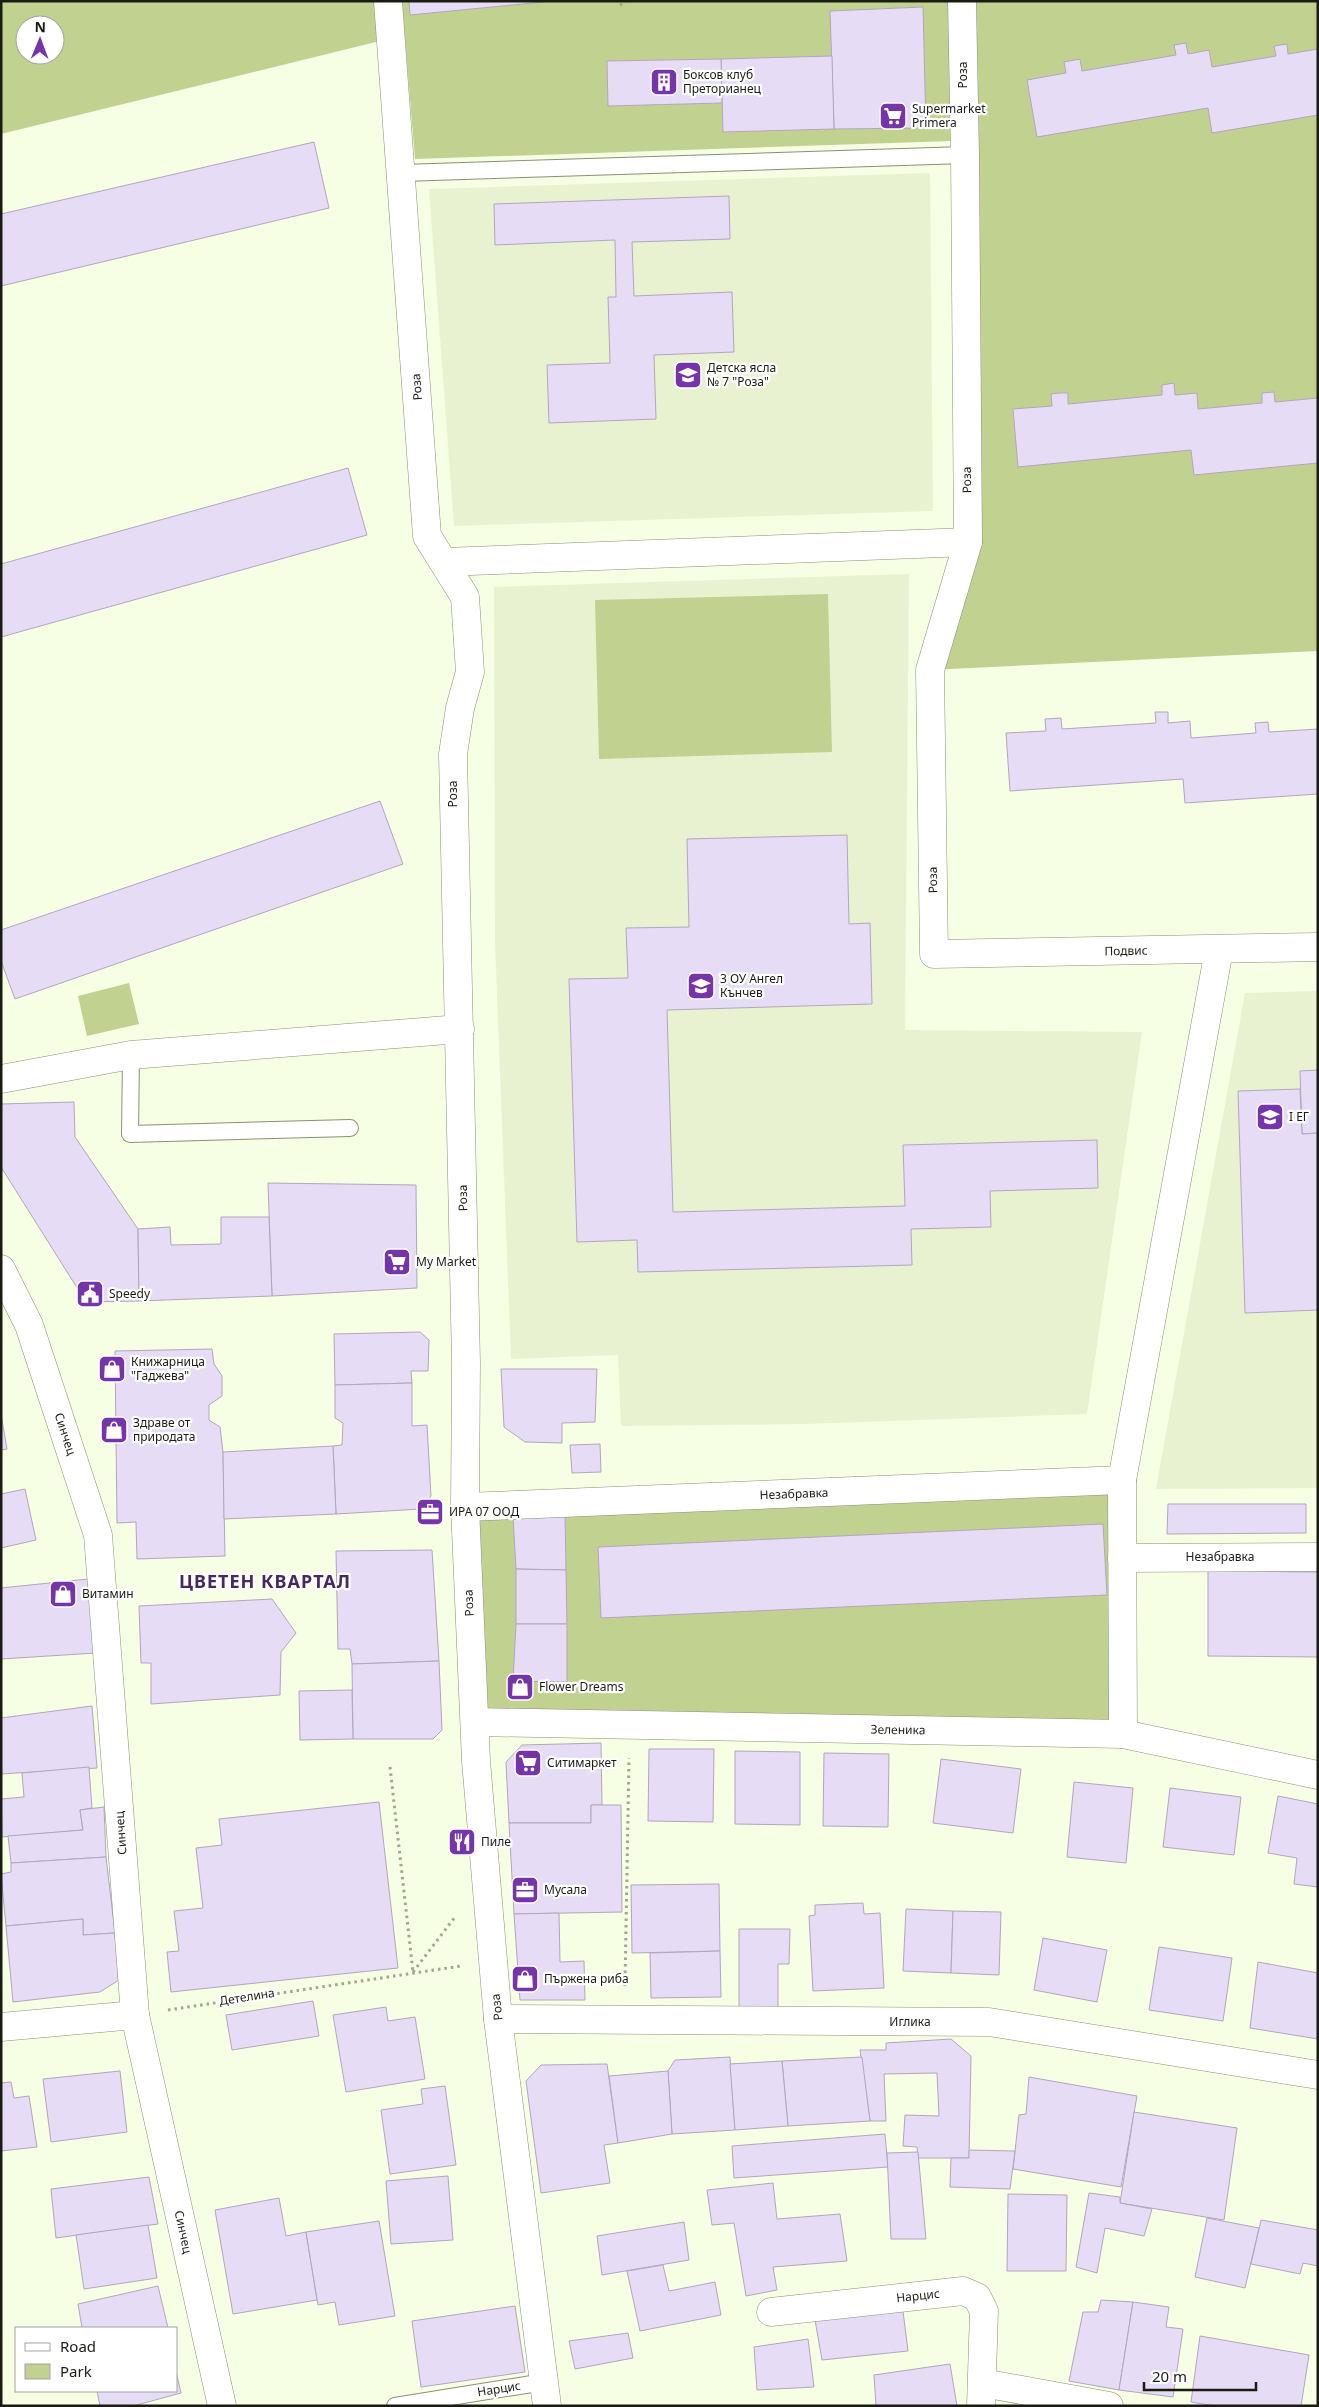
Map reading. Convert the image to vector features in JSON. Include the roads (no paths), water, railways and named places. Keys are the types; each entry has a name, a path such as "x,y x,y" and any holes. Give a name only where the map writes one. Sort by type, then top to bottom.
{"street":[{"name":"Роза","path":"388,1 427,536 445,562 465,597 470,672 460,708 453,754 466,1363 465,1507 475,1722 498,2019 546,2394"},
{"name":"Роза","path":"934,954 930,670 968,542 962,1"},
{"path":"445,562 968,542"},
{"name":"Подвис","path":"934,954 1318,947"},
{"path":"1123,1734 1122,1480 1219,950"},
{"path":"1,1079 131,1056 460,1029"},
{"name":"Синчец","path":"1,1269 29,1325 98,1535 135,2015 222,2406"},
{"name":"Незабравка","path":"465,1507 1122,1480"},
{"name":"Незабравка","path":"1122,1558 1318,1557"},
{"name":"Зеленика","path":"475,1722 1123,1734 1318,1775"},
{"path":"1,2027 135,2015"},
{"name":"Иглика","path":"498,2019 989,2022 1318,2075"},
{"name":"Нарцис","path":"771,2312 963,2290 977,2297 984,2311 982,2394 1109,2406"}],"lane":[{"path":"402,173 965,155"},
{"path":"131,1056 130,1134 350,1128"},
{"name":"Нарцис","path":"395,2406 546,2394"}],"place":[{"name":"Боксов клуб Преторианец","path":"664,82"},
{"name":"Supermarket Primera","path":"893,116"},
{"name":"Детска ясла № 7 \"Роза\"","path":"688,375"},
{"name":"3 ОУ Ангел Кънчев","path":"701,986"},
{"name":"I ЕГ","path":"1270,1117"},
{"name":"My Market","path":"397,1262"},
{"name":"Speedy","path":"90,1294"},
{"name":"Книжарница \"Гаджева\"","path":"112,1369"},
{"name":"Здраве от природата","path":"114,1430"},
{"name":"ИРА 07 ООД","path":"430,1512"},
{"name":"Витамин","path":"63,1594"},
{"name":"Flower Dreams","path":"520,1687"},
{"name":"Ситимаркет","path":"528,1763"},
{"name":"Пиле","path":"462,1842"},
{"name":"Мусала","path":"525,1890"},
{"name":"Пържена риба","path":"525,1979"}],"district":[{"name":"ЦВЕТЕН КВАРТАЛ","path":"265,1582"}]}
